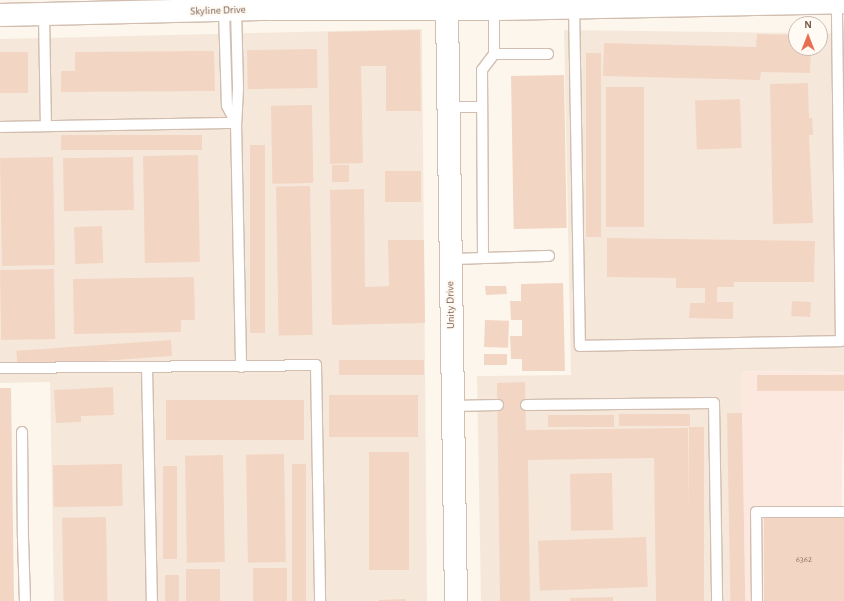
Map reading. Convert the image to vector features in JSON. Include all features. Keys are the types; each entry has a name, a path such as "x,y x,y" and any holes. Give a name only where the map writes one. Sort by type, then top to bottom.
{"street":[{"name":"Skyline Drive","path":"0,16 448,4 494,9 840,2"},
{"name":"Unity Drive","path":"448,4 456,601"}],"lane":[{"path":"574,7 580,346 840,341 840,2"},
{"path":"483,258 482,70 494,54 494,9"},
{"path":"230,11 238,90 236,122 241,366"},
{"path":"44,15 46,126"},
{"path":"494,54 548,54"},
{"path":"449,107 482,107"},
{"path":"0,127 236,122"},
{"path":"451,259 549,256"},
{"path":"0,368 147,368 316,365 320,601"},
{"path":"147,368 152,601"},
{"path":"526,405 714,403 718,601"},
{"path":"453,406 498,405"},
{"path":"22,432 25,601"},
{"path":"757,601 756,512 844,512"}],"shaded area":[{"path":"422,29 427,601 54,601 50,382 0,383 0,39"},
{"path":"564,30 788,33 788,56 828,56 828,33 844,34 844,372 742,371 746,601 481,601 477,376 571,375"},
{"path":"742,371 844,373 840,601 738,601"}],"building":[{"path":"420,30 421,111 386,111 386,66 361,66 363,163 330,164 328,32"},
{"path":"757,34 788,35 788,56 811,56 810,73 761,72 760,80 603,76 604,43 756,47"},
{"path":"317,49 318,88 248,89 247,50"},
{"path":"214,51 215,91 61,92 61,71 75,71 75,52"},
{"path":"0,52 28,52 28,93 0,93"},
{"path":"586,53 601,53 601,237 586,237"},
{"path":"564,75 567,228 514,229 511,76"},
{"path":"808,83 809,118 812,118 813,135 809,135 813,223 773,224 770,84"},
{"path":"606,87 644,87 644,227 606,227"},
{"path":"740,99 742,148 697,150 695,101"},
{"path":"312,105 313,183 272,184 271,106"},
{"path":"61,135 202,135 202,150 61,150"},
{"path":"250,145 265,145 265,333 250,333"},
{"path":"198,155 200,262 145,263 143,156"},
{"path":"53,157 55,265 2,266 0,158"},
{"path":"133,157 134,210 64,211 63,158"},
{"path":"332,165 349,165 349,182 332,182"},
{"path":"385,171 421,171 421,202 385,202"},
{"path":"310,186 313,335 279,336 276,187"},
{"path":"364,189 365,287 389,286 388,240 424,240 425,323 332,325 330,190"},
{"path":"102,226 103,263 75,264 74,227"},
{"path":"607,238 815,241 814,282 734,282 734,287 717,287 717,302 733,302 733,319 689,318 690,303 705,303 705,288 676,288 676,278 607,277"},
{"path":"54,269 55,339 1,340 0,270"},
{"path":"194,277 195,320 181,320 181,332 74,334 73,279"},
{"path":"563,283 565,371 522,371 522,359 511,359 510,336 522,336 522,320 511,320 510,301 521,301 521,284"},
{"path":"485,286 506,286 507,294 486,295"},
{"path":"792,301 811,302 810,317 791,316"},
{"path":"485,320 509,321 508,348 484,347"},
{"path":"171,340 172,356 17,367 16,351"},
{"path":"484,354 507,354 507,365 484,365"},
{"path":"339,360 424,360 424,375 339,375"},
{"path":"757,375 844,375 844,391 757,391"},
{"path":"525,382 526,430 688,428 690,601 656,601 654,458 528,460 530,601 500,601 497,383"},
{"path":"113,387 114,415 81,416 81,422 56,423 54,390"},
{"path":"0,388 11,388 14,601 0,601"},
{"path":"329,395 418,395 418,437 329,437"},
{"path":"166,400 304,400 304,440 166,440"},
{"path":"727,413 742,413 745,601 730,601"},
{"path":"619,414 690,414 690,426 619,426"},
{"path":"548,415 614,415 614,427 548,427"},
{"path":"689,427 704,427 704,601 689,601"},
{"path":"369,452 409,452 409,570 369,570"},
{"path":"284,454 286,562 248,563 246,455"},
{"path":"223,455 225,562 187,563 185,456"},
{"path":"122,464 123,506 54,507 53,465"},
{"path":"292,464 306,464 306,601 292,601"},
{"path":"163,466 177,466 177,559 163,559"},
{"path":"612,473 613,530 571,531 570,474"},
{"path":"106,517 107,601 63,601 62,518"},
{"path":"764,517 844,517 844,601 764,601"},
{"path":"646,537 648,587 540,591 538,541"},
{"path":"253,568 287,568 287,601 253,601"},
{"path":"186,569 220,569 220,601 186,601"},
{"path":"165,575 179,575 179,601 165,601"},
{"path":"613,597 613,601 570,601 570,598"},
{"path":"405,599 406,601 379,601 379,600"}]}
